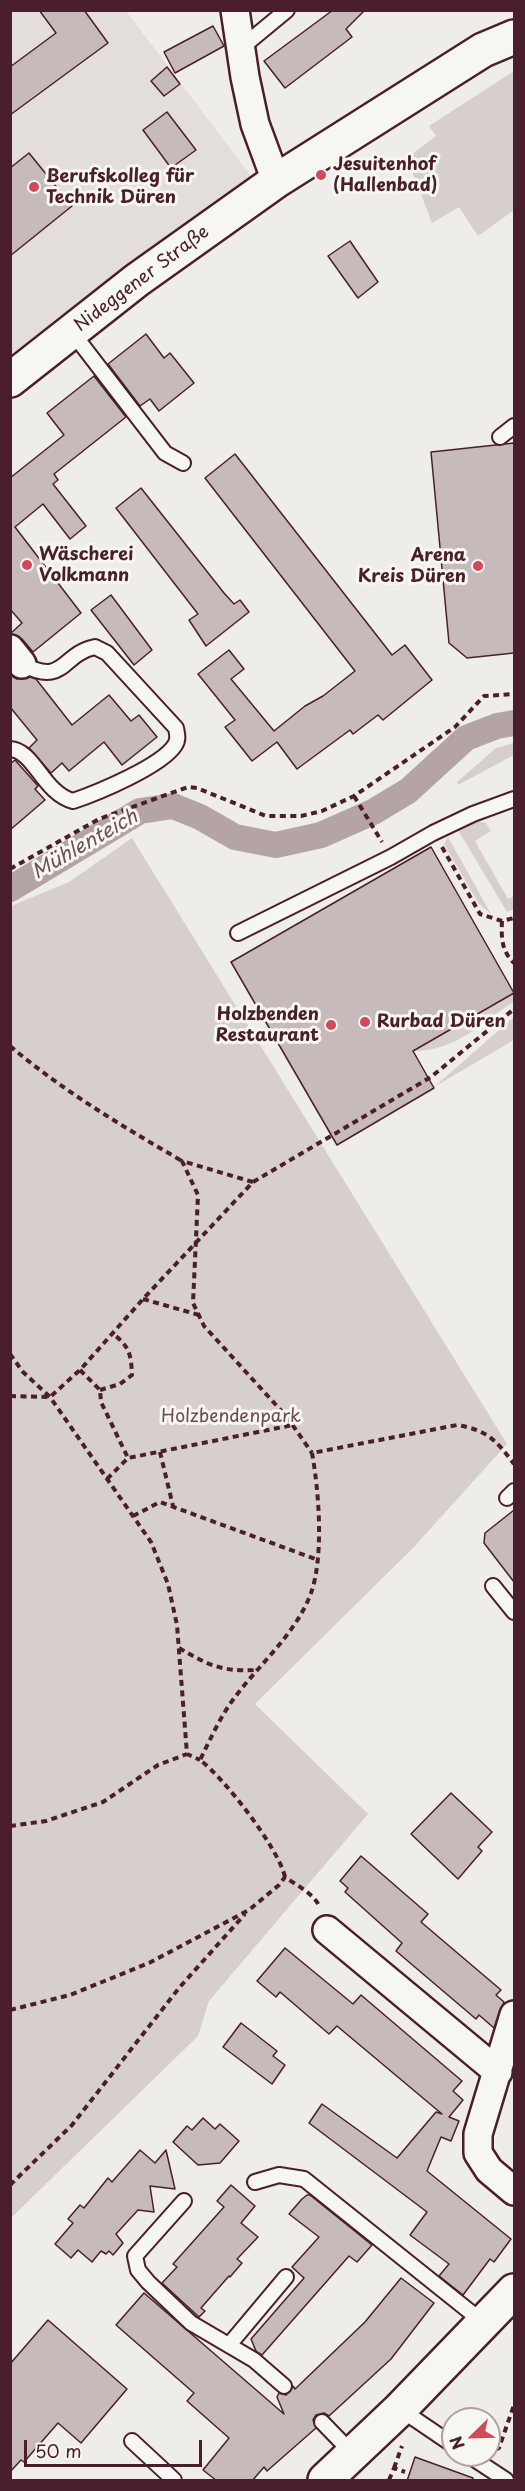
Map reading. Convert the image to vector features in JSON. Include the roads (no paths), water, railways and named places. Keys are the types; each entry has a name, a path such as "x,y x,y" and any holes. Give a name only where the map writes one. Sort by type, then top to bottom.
{"main road":[{"name":"Nideggener Straße","path":"483,50 514,19"},
{"name":"Nideggener Straße","path":"10,380 137,280 276,181 483,50 514,37"},
{"path":"325,2481 400,2409 514,2291"}],"street":[{"path":"235,10 255,124 276,181"},
{"path":"327,1930 498,2072"},
{"path":"514,2015 478,2134 478,2153 489,2170 514,2191"}],"lane":[{"path":"241,48 288,10"},
{"path":"71,331 165,453 183,464"},
{"path":"500,437 514,426"},
{"path":"10,749 25,754 61,798 73,801 151,765 170,752 178,736 176,728 107,653 95,647 85,649 51,673 36,671 16,657"},
{"path":"238,933 473,814 514,799"},
{"path":"493,1586 514,1612"},
{"path":"255,2182 279,2175 304,2179 484,2323"},
{"path":"184,2201 135,2256 138,2270 190,2323 254,2360 284,2386"},
{"path":"228,2345 286,2277"},
{"path":"400,2409 441,2437"},
{"path":"322,2422 353,2454"},
{"path":"132,2441 174,2481"},
{"path":"486,2467 506,2481"}],"waterway":[{"name":"Mühlenteich","path":"10,889 140,811 173,806 200,817 235,837 276,845 321,835 373,812 408,791 466,738 497,726 514,723"}],"place":[{"name":"Jesuitenhof (Hallenbad)","path":"321,175"},
{"name":"Berufskolleg für Technik Düren","path":"34,187"},
{"name":"Wäscherei Volkmann","path":"27,565"},
{"name":"Arena Kreis Düren","path":"478,566"},
{"name":"Rurbad Düren","path":"365,1022"},
{"name":"Holzbenden Restaurant","path":"331,1025"}],"park label":[{"name":"Holzbendenpark","path":"231,1417"}]}
